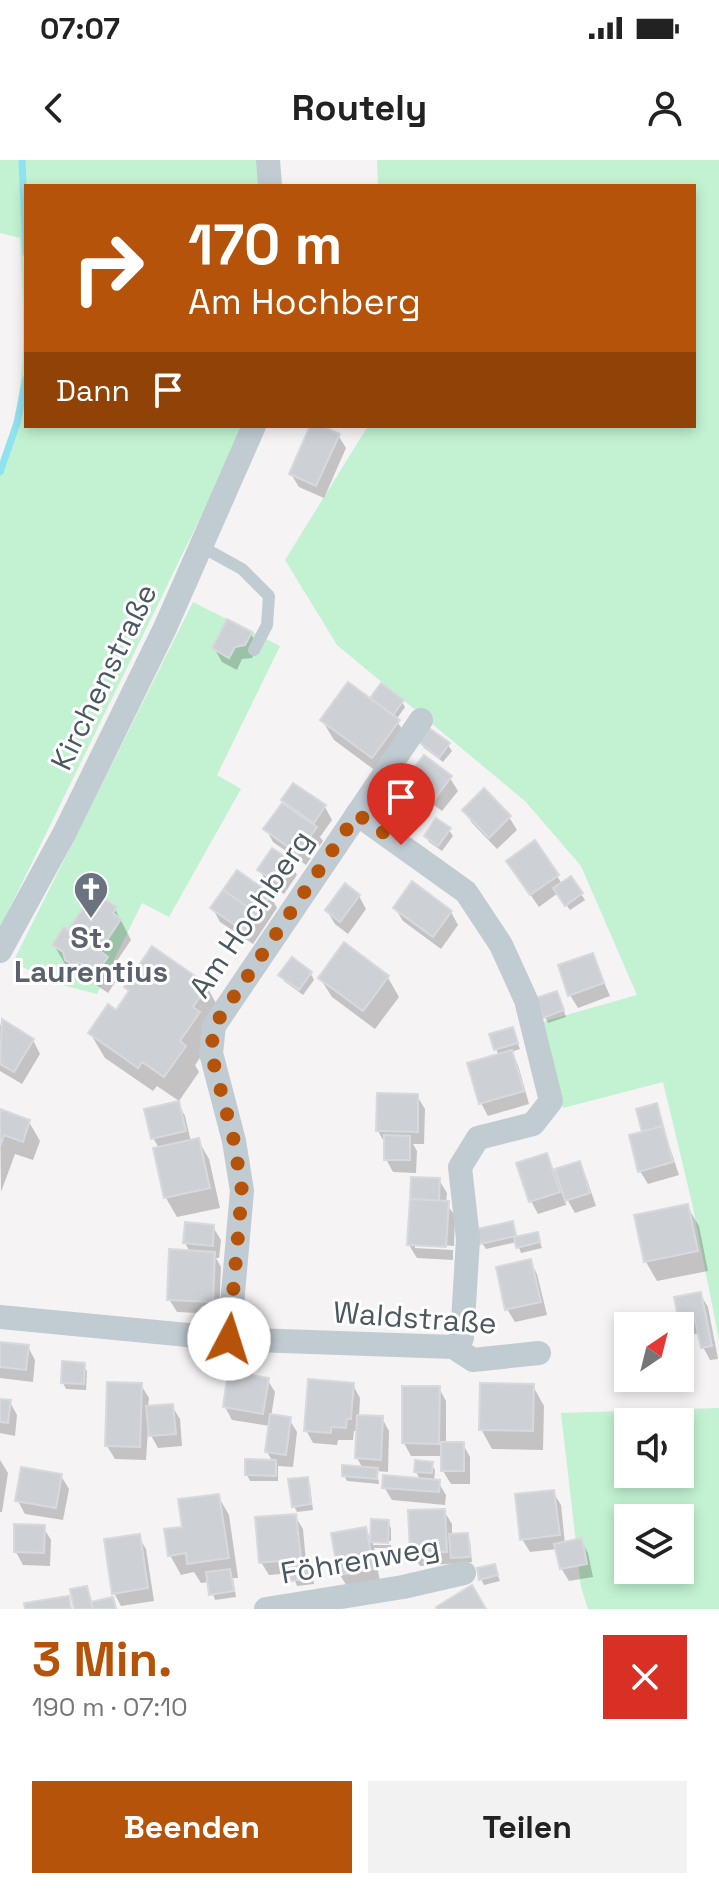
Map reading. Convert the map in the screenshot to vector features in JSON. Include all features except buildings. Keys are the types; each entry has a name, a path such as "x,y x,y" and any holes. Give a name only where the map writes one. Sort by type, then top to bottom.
{"street":[{"path":"268,160 270,184"},
{"name":"Kirchenstraße","path":"0,951 65,832 202,547 253,428"},
{"name":"Am Hochberg","path":"229,1339 242,1191 234,1141 211,1053 214,1026 421,720"},
{"path":"357,814 466,892 501,945 526,1000 551,1101 533,1124 478,1138 460,1167 468,1239 462,1338 453,1347"},
{"name":"Waldstraße","path":"0,1317 229,1339 453,1347 473,1360 539,1353"},
{"name":"Föhrenweg","path":"266,1609 403,1587 464,1573"}],"lane":[{"path":"202,547 242,569 269,596 267,625 254,650"}],"green space":[{"path":"0,160 260,160 261,184 24,184 24,428 244,428 0,928 0,463 17,409 23,324 20,238 0,233"},
{"path":"377,160 719,160 719,1340 692,1203 663,1082 563,1108 542,1022 637,995 581,866 525,801 337,645 285,560 367,428 696,428 696,184 378,184"},
{"path":"193,602 280,646 217,775 241,789 169,917 142,903 97,994 54,983 13,962"},
{"path":"719,1408 719,1609 588,1609 581,1587 561,1413 614,1411 614,1488 694,1488 694,1409"}],"waterway":[{"path":"22,160 24,206"},
{"path":"0,472 17,423 24,389"}],"place":[{"name":"St. Laurentius","path":"91,920"}],"route":[{"path":"229,1339 242,1191 234,1141 211,1053 214,1026 357,814 401,845"}]}
